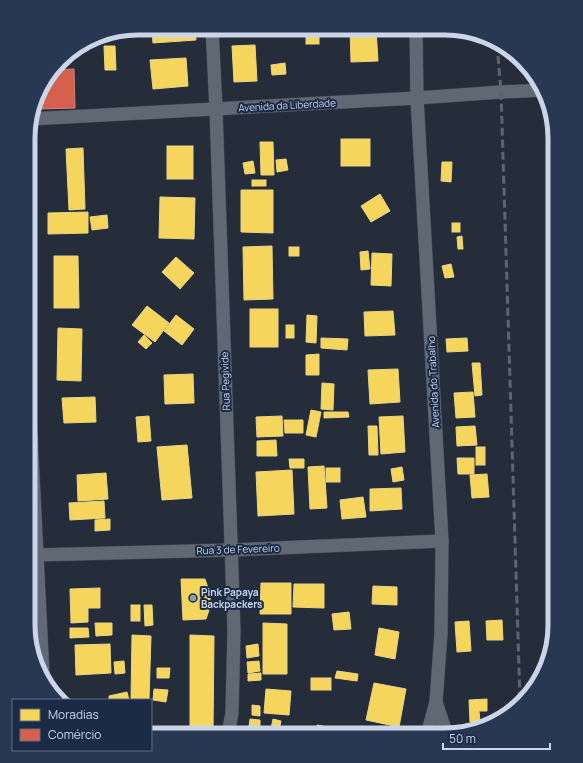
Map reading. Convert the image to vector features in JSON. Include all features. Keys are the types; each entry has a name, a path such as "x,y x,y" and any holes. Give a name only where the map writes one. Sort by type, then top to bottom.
{"street":[{"name":"Rua Pegivide","path":"212,35 234,630 232,713 229,728"},
{"name":"Avenida do Trabalho","path":"416,35 417,98 442,541 441,633 436,702 429,728"},
{"name":"Avenida da Liberdade","path":"37,119 536,90"},
{"name":"Rua 3 de Fevereiro","path":"35,554 231,550 442,541"},
{"path":"35,574 39,653"},
{"path":"436,702 445,728"}],"building: Moradias":[{"path":"152,35 196,35 196,40 153,43"},
{"path":"306,35 319,35 319,44 306,44"},
{"path":"350,35 376,35 378,61 351,62"},
{"path":"255,45 257,81 234,82 232,46"},
{"path":"104,46 115,46 116,70 105,70"},
{"path":"186,58 188,86 153,89 150,60"},
{"path":"285,63 286,74 272,75 271,65"},
{"path":"341,139 370,139 370,166 341,166"},
{"path":"260,142 273,142 274,175 261,175"},
{"path":"167,146 193,146 193,179 167,179"},
{"path":"83,148 85,209 69,210 66,149"},
{"path":"286,159 288,170 277,172 276,160"},
{"path":"253,161 255,173 245,174 243,163"},
{"path":"442,162 452,162 451,182 441,181"},
{"path":"252,180 266,180 266,186 252,186"},
{"path":"241,190 273,190 273,233 241,232"},
{"path":"380,194 390,211 371,222 361,206"},
{"path":"160,197 195,198 194,239 159,238"},
{"path":"88,212 88,233 48,234 48,213"},
{"path":"107,215 108,228 92,230 90,217"},
{"path":"452,223 460,223 460,232 452,232"},
{"path":"462,236 463,249 458,249 457,237"},
{"path":"272,246 273,299 244,300 243,247"},
{"path":"289,247 299,247 299,256 289,256"},
{"path":"368,251 370,269 361,270 360,252"},
{"path":"372,253 392,254 391,286 371,285"},
{"path":"54,256 78,256 79,308 54,308"},
{"path":"176,257 194,273 180,289 162,272"},
{"path":"451,264 454,277 445,278 442,266"},
{"path":"147,306 169,323 155,342 132,325"},
{"path":"250,309 278,309 278,347 250,347"},
{"path":"393,311 395,335 365,336 364,312"},
{"path":"176,315 194,329 182,345 164,331"},
{"path":"307,315 317,316 316,343 306,342"},
{"path":"286,325 294,325 294,338 286,338"},
{"path":"58,328 82,329 81,381 57,380"},
{"path":"144,335 152,343 146,349 138,342"},
{"path":"321,338 348,339 347,350 321,348"},
{"path":"467,338 468,351 447,352 446,339"},
{"path":"319,354 319,375 306,375 306,355"},
{"path":"472,363 480,363 482,395 475,396"},
{"path":"398,369 400,402 370,404 368,370"},
{"path":"193,374 194,403 165,404 164,375"},
{"path":"322,383 334,384 333,410 321,409"},
{"path":"473,392 475,417 456,418 454,393"},
{"path":"95,397 96,422 64,423 62,398"},
{"path":"311,410 321,412 316,437 306,435"},
{"path":"324,412 348,412 349,417 324,418"},
{"path":"149,416 151,441 138,442 136,417"},
{"path":"282,416 283,436 257,437 256,417"},
{"path":"403,416 405,452 381,454 379,417"},
{"path":"284,420 303,420 303,433 285,433"},
{"path":"368,426 377,426 378,455 369,455"},
{"path":"475,426 477,445 457,446 456,427"},
{"path":"276,440 277,456 257,456 257,441"},
{"path":"187,445 192,498 162,500 157,447"},
{"path":"476,447 485,447 485,465 476,465"},
{"path":"457,458 474,458 474,474 458,474"},
{"path":"289,459 304,459 304,468 290,468"},
{"path":"324,466 327,508 310,509 308,467"},
{"path":"402,467 404,480 393,482 391,469"},
{"path":"326,468 340,468 340,482 326,482"},
{"path":"292,470 294,514 258,516 256,472"},
{"path":"106,473 108,499 78,501 77,475"},
{"path":"487,474 489,497 472,498 470,475"},
{"path":"401,488 402,509 370,511 370,489"},
{"path":"363,497 366,517 342,519 340,500"},
{"path":"104,501 105,518 70,520 69,503"},
{"path":"110,519 110,530 95,531 95,520"},
{"name":"Pink Papaya Backpackers","path":"181,579 205,579 210,594 210,607 206,619 183,620"},
{"path":"261,583 291,583 291,614 260,614"},
{"path":"294,584 324,584 324,608 293,607"},
{"path":"373,586 397,587 397,605 372,604"},
{"path":"100,588 100,608 88,608 88,622 71,623 70,589"},
{"path":"131,605 140,605 140,621 131,621"},
{"path":"144,605 152,605 153,625 145,626"},
{"path":"349,612 351,629 334,630 332,614"},
{"path":"502,620 503,640 487,640 486,621"},
{"path":"469,621 471,651 457,652 455,622"},
{"path":"95,623 112,623 112,635 96,636"},
{"path":"263,623 287,624 287,674 263,674"},
{"path":"70,628 88,628 89,637 70,638"},
{"path":"379,628 399,632 395,659 375,655"},
{"path":"132,635 151,636 149,699 131,699"},
{"path":"190,635 214,636 213,728 190,728"},
{"path":"110,644 111,673 76,675 75,645"},
{"path":"258,644 259,656 247,658 246,646"},
{"path":"124,661 125,673 115,674 114,662"},
{"path":"259,661 260,671 248,673 247,662"},
{"path":"157,668 170,668 169,678 157,678"},
{"path":"337,671 358,674 357,681 335,678"},
{"path":"261,673 261,680 248,681 248,674"},
{"path":"311,678 331,678 331,690 311,690"},
{"path":"374,683 406,689 399,727 366,720"},
{"path":"154,689 168,690 166,702 153,700"},
{"path":"266,689 291,691 289,715 264,713"},
{"path":"127,692 129,699 109,699 109,696"},
{"path":"487,699 487,711 479,711 480,722 470,722 469,700"},
{"path":"252,705 260,706 260,716 252,715"},
{"path":"250,719 260,720 260,727 249,726"},
{"path":"273,719 281,721 280,728 271,728"},
{"path":"317,725 328,727 328,728 316,728"}],"building: Comércio":[{"path":"74,69 75,108 40,109 40,105 49,86 60,70"}],"railway":[{"path":"497,49 501,92 520,696"}],"place":[{"name":"Pink Papaya Backpackers","path":"193,598"}]}
